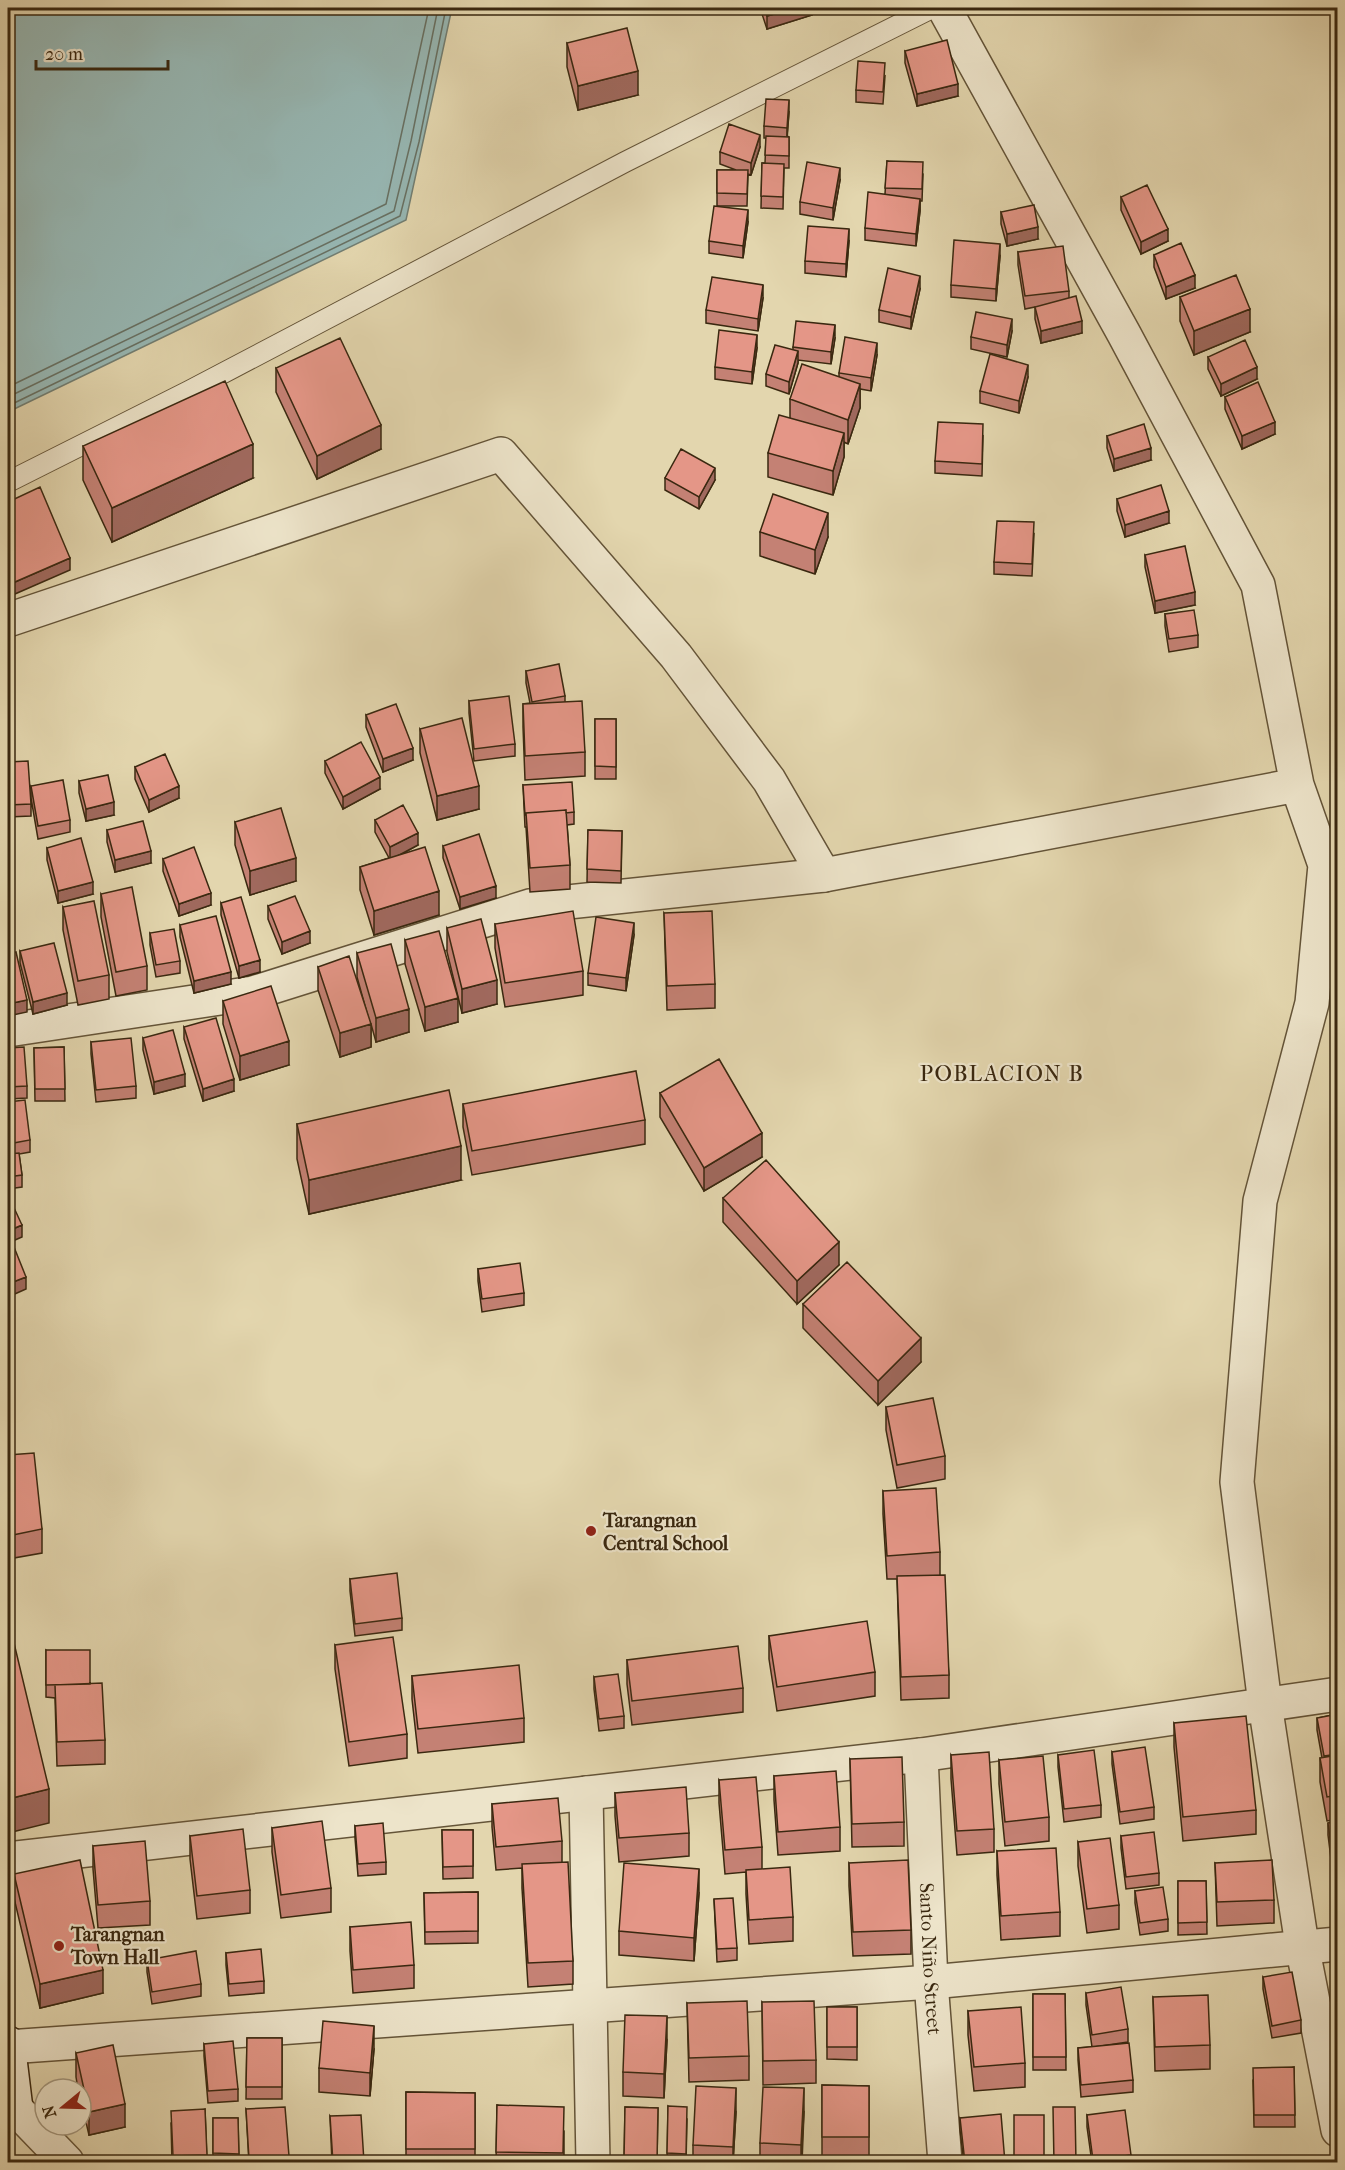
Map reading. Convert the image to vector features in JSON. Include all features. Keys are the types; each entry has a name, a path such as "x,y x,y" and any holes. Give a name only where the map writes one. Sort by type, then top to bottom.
{"street":[{"path":"944,8 1130,344 1258,585 1297,785 1325,865 1312,1003 1260,1201 1237,1482 1265,1704 1302,1945 1338,2130"},
{"path":"8,620 501,454 676,656 769,780 824,875"},
{"path":"8,1030 253,993 530,906 824,875 1297,785"},
{"path":"8,1859 921,1755 1338,1694"},
{"name":"Santo Niño Street","path":"921,1755 931,1982 945,2163"},
{"path":"586,1793 592,2163"},
{"path":"67,2163 12,2110 8,2045 931,1982 1302,1945 1338,1944"}],"lane":[{"path":"8,482 189,391 625,162 932,8"}],"water":[{"path":"8,8 452,8 406,220 8,412"}],"building":[{"path":"764,8 796,8 767,16"},
{"path":"627,28 638,71 578,86 567,43"},
{"path":"947,40 958,84 917,94 905,51"},
{"path":"858,61 885,63 883,92 856,90"},
{"path":"766,99 789,100 787,128 764,126"},
{"path":"729,124 760,135 751,163 720,152"},
{"path":"766,136 789,137 789,156 765,155"},
{"path":"887,161 923,162 922,189 885,188"},
{"path":"807,162 840,168 833,208 800,202"},
{"path":"762,163 784,164 783,197 761,196"},
{"path":"717,170 748,170 747,194 717,193"},
{"path":"1147,185 1168,229 1141,242 1121,197"},
{"path":"868,192 920,199 916,234 865,228"},
{"path":"1034,205 1038,227 1007,234 1001,212"},
{"path":"714,206 748,210 743,246 709,241"},
{"path":"808,226 849,229 846,264 805,261"},
{"path":"954,240 1000,244 996,289 951,285"},
{"path":"1181,243 1195,275 1166,287 1154,255"},
{"path":"1063,246 1069,291 1025,296 1018,252"},
{"path":"888,268 920,276 911,317 879,310"},
{"path":"1236,275 1250,309 1194,331 1180,297"},
{"path":"712,277 763,285 758,319 706,310"},
{"path":"1076,296 1082,321 1041,331 1035,307"},
{"path":"976,312 1012,319 1007,345 971,337"},
{"path":"796,321 835,325 831,352 793,347"},
{"path":"719,330 757,335 752,372 715,367"},
{"path":"845,337 877,343 871,378 839,373"},
{"path":"340,338 381,425 317,456 276,368"},
{"path":"1245,340 1257,367 1221,384 1208,357"},
{"path":"775,345 798,351 789,382 766,374"},
{"path":"990,354 1028,365 1019,401 980,391"},
{"path":"802,364 860,384 848,420 790,399"},
{"path":"225,381 253,444 112,508 83,446"},
{"path":"1258,382 1275,422 1242,436 1225,397"},
{"path":"779,415 844,433 833,471 768,453"},
{"path":"938,422 983,424 982,464 935,461"},
{"path":"1144,424 1151,448 1114,459 1107,436"},
{"path":"681,449 715,468 699,497 665,478"},
{"path":"1161,485 1169,511 1125,525 1117,499"},
{"path":"40,487 70,558 8,585 8,502"},
{"path":"773,494 828,513 815,550 760,532"},
{"path":"997,521 1034,522 1032,564 994,562"},
{"path":"1185,546 1195,592 1155,601 1145,555"},
{"path":"1194,610 1198,635 1169,639 1165,614"},
{"path":"559,664 565,696 532,702 526,671"},
{"path":"509,696 515,744 474,749 469,701"},
{"path":"582,701 585,752 525,756 523,704"},
{"path":"396,704 413,748 383,759 366,715"},
{"path":"462,718 479,786 437,796 420,729"},
{"path":"595,719 616,719 616,767 595,766"},
{"path":"361,742 380,777 343,797 325,761"},
{"path":"165,754 179,786 149,800 135,767"},
{"path":"28,761 31,804 8,805 8,762"},
{"path":"108,775 114,802 86,809 79,781"},
{"path":"63,780 70,820 38,826 31,786"},
{"path":"572,782 574,812 566,813 566,810 526,813 525,815 523,785"},
{"path":"403,805 418,833 390,847 375,820"},
{"path":"281,808 296,858 250,871 235,822"},
{"path":"566,810 570,865 530,868 526,813"},
{"path":"143,821 151,851 115,860 107,830"},
{"path":"588,830 622,831 621,871 587,869"},
{"path":"479,834 496,886 460,897 443,846"},
{"path":"81,838 93,882 58,891 47,848"},
{"path":"194,847 211,893 179,904 163,859"},
{"path":"425,847 439,891 374,911 360,867"},
{"path":"132,887 147,966 116,972 101,894"},
{"path":"295,896 310,931 282,942 268,906"},
{"path":"241,897 260,960 239,966 221,903"},
{"path":"94,901 109,975 78,981 63,907"},
{"path":"573,911 583,971 505,983 495,924"},
{"path":"712,911 715,984 667,986 664,913"},
{"path":"216,916 231,972 194,981 180,925"},
{"path":"596,917 634,923 626,978 588,973"},
{"path":"481,919 497,980 462,989 447,928"},
{"path":"174,929 180,961 156,965 150,933"},
{"path":"439,931 458,998 425,1007 405,940"},
{"path":"54,943 67,993 33,1002 20,951"},
{"path":"391,944 409,1009 376,1018 357,953"},
{"path":"16,952 27,1000 8,1004 8,954"},
{"path":"349,956 371,1024 340,1033 318,967"},
{"path":"271,986 289,1041 240,1056 223,1001"},
{"path":"216,1018 234,1079 203,1089 184,1027"},
{"path":"173,1030 185,1074 154,1082 143,1038"},
{"path":"131,1038 136,1086 96,1090 91,1042"},
{"path":"24,1047 27,1086 8,1087 8,1048"},
{"path":"64,1047 65,1089 35,1089 34,1048"},
{"path":"719,1059 762,1133 704,1168 660,1093"},
{"path":"636,1071 645,1120 472,1151 463,1104"},
{"path":"449,1090 461,1146 309,1180 297,1124"},
{"path":"25,1100 30,1140 8,1144 8,1102"},
{"path":"19,1153 22,1175 8,1177 8,1154"},
{"path":"766,1160 839,1242 797,1281 723,1198"},
{"path":"8,1198 22,1225 8,1231"},
{"path":"12,1242 26,1277 8,1284 8,1244"},
{"path":"847,1262 921,1338 878,1381 803,1304"},
{"path":"520,1263 524,1293 482,1299 478,1269"},
{"path":"933,1398 945,1456 897,1465 886,1407"},
{"path":"34,1453 42,1529 8,1536 8,1455"},
{"path":"936,1488 940,1552 887,1556 883,1491"},
{"path":"397,1573 402,1618 355,1624 350,1579"},
{"path":"945,1575 949,1675 901,1677 897,1576"},
{"path":"8,1618 49,1789 8,1799"},
{"path":"867,1621 875,1672 777,1687 769,1636"},
{"path":"393,1637 407,1734 349,1742 335,1645"},
{"path":"738,1646 743,1688 632,1701 627,1660"},
{"path":"46,1650 90,1650 90,1684 46,1685"},
{"path":"519,1665 524,1718 418,1729 412,1676"},
{"path":"618,1674 624,1716 599,1719 594,1677"},
{"path":"102,1683 105,1740 57,1742 55,1685"},
{"path":"1338,1714 1338,1754 1324,1756 1317,1718"},
{"path":"1246,1716 1256,1810 1183,1817 1174,1723"},
{"path":"1145,1747 1154,1807 1120,1812 1112,1752"},
{"path":"1094,1750 1101,1805 1064,1809 1058,1755"},
{"path":"989,1752 994,1829 957,1831 951,1755"},
{"path":"1338,1755 1338,1795 1327,1797 1320,1758"},
{"path":"1043,1756 1049,1817 1005,1822 999,1760"},
{"path":"902,1757 904,1822 852,1824 850,1759"},
{"path":"836,1771 840,1827 778,1832 774,1776"},
{"path":"756,1777 762,1847 725,1850 719,1780"},
{"path":"686,1787 689,1833 619,1838 615,1793"},
{"path":"558,1798 562,1841 496,1847 492,1804"},
{"path":"322,1821 331,1888 281,1895 272,1828"},
{"path":"1338,1821 1338,1854 1332,1855 1328,1823"},
{"path":"383,1823 386,1862 358,1864 355,1826"},
{"path":"243,1829 250,1890 197,1896 190,1836"},
{"path":"442,1830 473,1830 473,1866 443,1867"},
{"path":"1154,1832 1159,1873 1126,1877 1121,1836"},
{"path":"1110,1838 1119,1905 1087,1909 1078,1842"},
{"path":"145,1841 150,1901 98,1905 93,1846"},
{"path":"1056,1848 1060,1912 1001,1916 997,1851"},
{"name":"Tarangnan Town Hall","path":"80,1860 103,1970 40,1984 14,1874"},
{"path":"908,1860 911,1930 853,1932 849,1863"},
{"path":"1272,1860 1274,1900 1217,1902 1215,1863"},
{"path":"568,1862 573,1961 528,1963 522,1864"},
{"path":"624,1863 699,1869 694,1938 619,1931"},
{"path":"790,1867 793,1917 749,1920 746,1870"},
{"path":"1178,1881 1206,1881 1207,1922 1178,1923"},
{"path":"1163,1887 1168,1919 1140,1923 1135,1891"},
{"path":"478,1892 478,1931 425,1932 424,1893"},
{"path":"733,1898 737,1948 717,1949 714,1899"},
{"path":"411,1922 414,1965 353,1970 350,1927"},
{"path":"261,1949 264,1981 229,1984 226,1953"},
{"path":"196,1951 201,1984 152,1992 147,1960"},
{"path":"1292,1972 1301,2020 1272,2026 1263,1977"},
{"path":"1121,1987 1128,2029 1092,2035 1086,1993"},
{"path":"1033,1994 1065,1994 1066,2057 1033,2057"},
{"path":"1208,1995 1210,2045 1155,2047 1153,1997"},
{"path":"747,2001 749,2056 689,2058 687,2003"},
{"path":"814,2001 816,2060 763,2061 762,2002"},
{"path":"827,2007 857,2007 857,2047 827,2047"},
{"path":"1021,2007 1025,2063 974,2067 968,2011"},
{"path":"625,2015 667,2016 664,2074 623,2072"},
{"path":"323,2021 374,2026 370,2073 319,2068"},
{"path":"247,2038 282,2038 282,2087 246,2087"},
{"path":"233,2041 238,2089 208,2091 204,2044"},
{"path":"1129,2043 1133,2080 1081,2085 1078,2048"},
{"path":"113,2045 125,2104 93,2111 93,2077 81,2077 76,2053"},
{"path":"1294,2067 1295,2115 1254,2115 1253,2068"},
{"path":"822,2085 869,2086 869,2137 822,2137"},
{"path":"696,2086 736,2088 733,2147 693,2145"},
{"path":"763,2087 804,2088 801,2145 760,2143"},
{"path":"406,2092 475,2093 475,2149 406,2149"},
{"path":"497,2105 564,2107 563,2153 496,2152"},
{"path":"668,2106 687,2107 686,2154 667,2153"},
{"path":"285,2107 289,2156 249,2159 246,2109"},
{"path":"625,2107 658,2108 657,2161 624,2160"},
{"path":"1053,2107 1075,2107 1076,2163 1054,2163"},
{"path":"205,2109 207,2155 173,2156 171,2111"},
{"path":"1125,2110 1131,2155 1093,2160 1087,2115"},
{"path":"1001,2114 1005,2163 965,2163 960,2118"},
{"path":"361,2115 364,2162 333,2163 330,2116"},
{"path":"1014,2115 1044,2115 1044,2163 1014,2163"},
{"path":"213,2118 238,2118 239,2154 213,2153"}],"place":[{"name":"Tarangnan Central School","path":"591,1531"},
{"name":"Tarangnan Town Hall","path":"59,1946"}],"district":[{"name":"POBLACION B","path":"1002,1074"}]}
